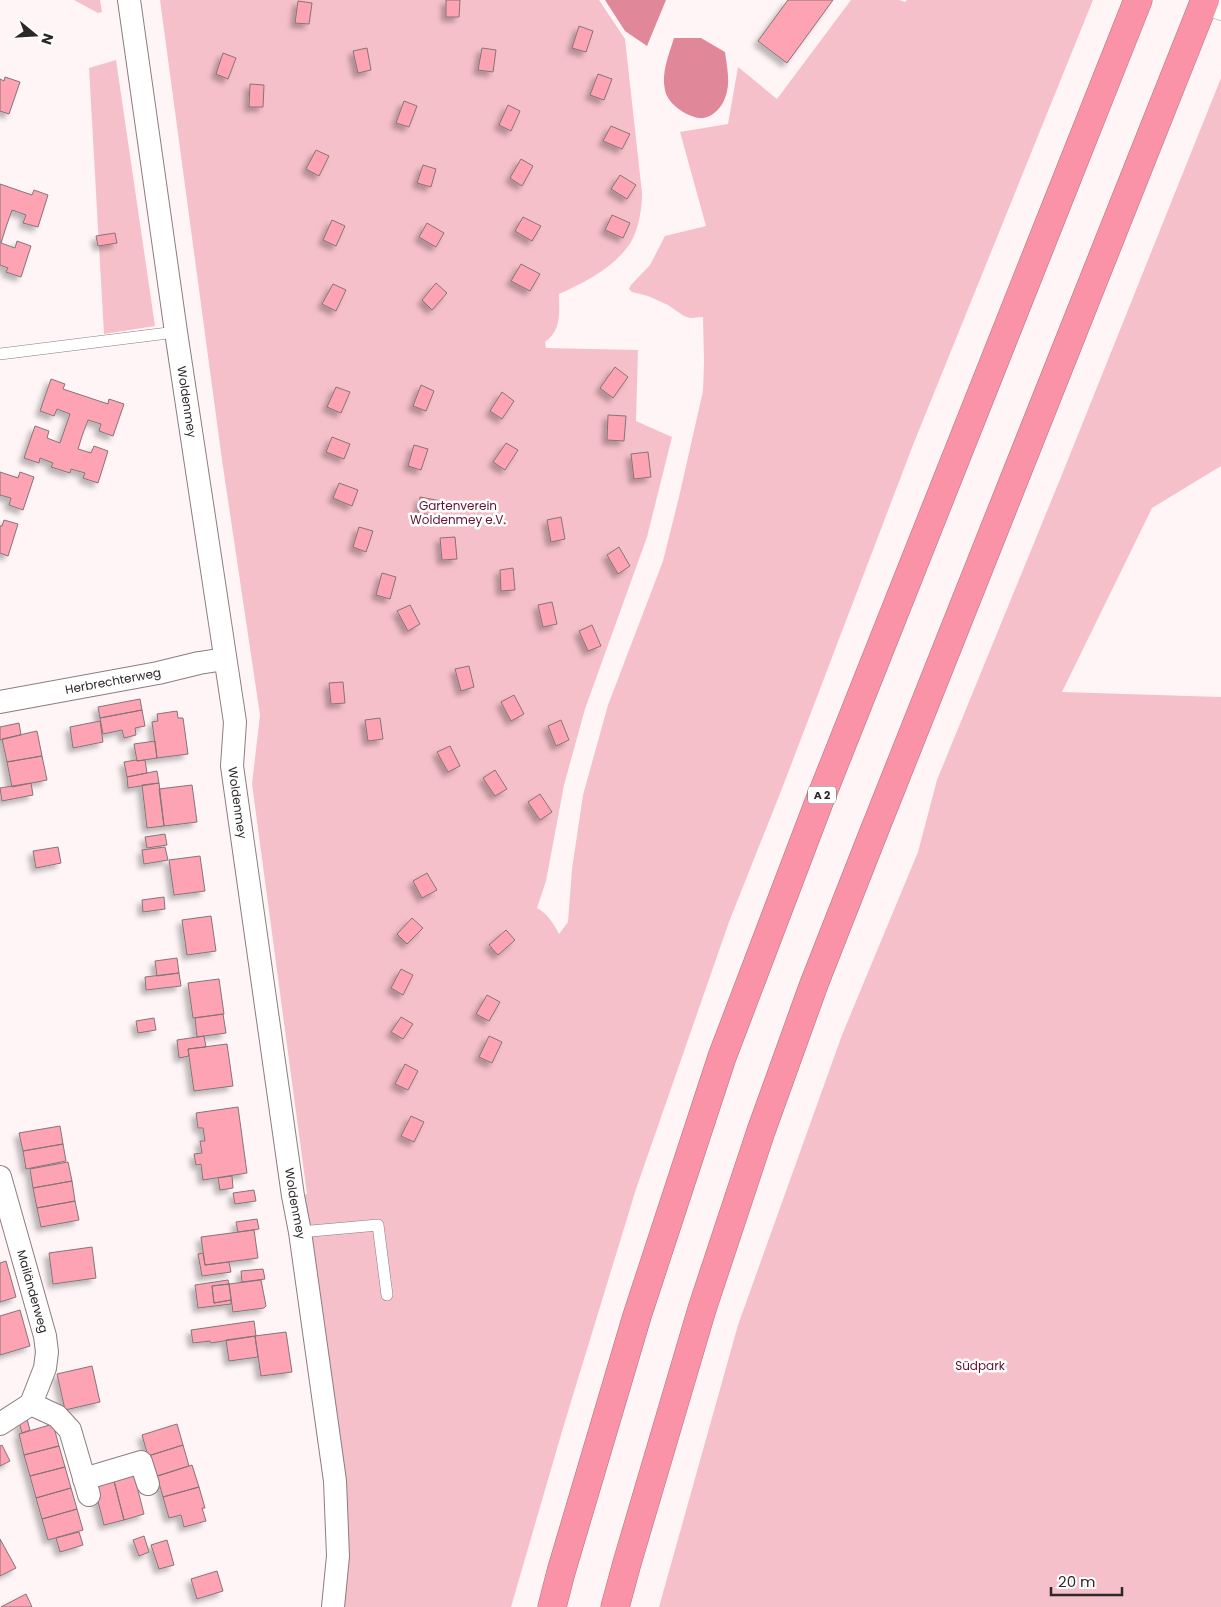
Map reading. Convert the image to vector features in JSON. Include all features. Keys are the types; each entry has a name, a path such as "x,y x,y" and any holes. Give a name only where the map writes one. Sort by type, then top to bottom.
{"highway":[{"name":"A 2","path":"552,1607 637,1316 722,1057 819,802 1138,0"},
{"path":"615,1607 702,1309 761,1131 814,984 1030,442 1210,5"}],"street":[{"name":"Woldenmey","path":"129,0 176,332 235,722 232,766 293,1196 300,1232 334,1481 338,1556 333,1607"},
{"name":"Herbrechterweg","path":"0,702 225,659"},
{"name":"Mailänderweg","path":"0,1177 45,1336 47,1352 45,1368 31,1404"},
{"path":"0,1424 31,1404 57,1416 70,1430 87,1487 141,1462 148,1484"}],"lane":[{"path":"0,354 176,332"},
{"path":"300,1232 378,1225 387,1295"}],"green space":[{"path":"74,0 100,0 102,12 98,13"},
{"name":"Gartenverein Woldenmey e.V.","path":"160,0 599,0 625,39 642,193 638,224 631,242 617,259 599,273 559,294 557,326 545,342 546,348 638,350 636,421 672,437 647,537 585,709 564,785 546,881 537,908 550,919 559,934 568,922 572,869 583,795 608,705 663,561 703,391 703,317 690,318 684,316 668,305 648,296 632,292 629,289 650,265 665,236 706,226 680,132 728,124 738,67 777,99 851,0 899,0 905,2 907,0 1093,0 913,445 729,922 636,1189 511,1607 338,1607 293,1196 307,1194 252,784 260,715 222,460"},
{"path":"116,60 155,326 104,334 89,68"},
{"name":"Südpark","path":"1221,78 1221,466 1152,508 1062,692 1221,697 1221,1607 659,1607 738,1325 842,1035 918,852 937,780"}],"shaded area":[{"path":"605,0 666,0 647,46 625,31"},
{"path":"674,38 701,38 725,52 728,75 727,93 722,105 710,116 697,118 691,116 674,105 667,95 664,77"}],"building":[{"path":"446,0 460,0 459,17 446,17"},
{"path":"788,0 833,0 787,63 758,41"},
{"path":"298,1 312,3 309,24 295,23"},
{"path":"579,26 593,31 586,52 572,48"},
{"path":"367,48 371,70 358,73 353,51"},
{"path":"482,48 496,50 493,72 478,70"},
{"path":"223,53 236,58 228,79 216,74"},
{"path":"598,74 612,79 604,100 590,95"},
{"path":"5,77 20,82 9,114 0,111 0,79 4,81"},
{"path":"250,84 264,85 263,107 249,107"},
{"path":"404,101 417,106 409,127 396,123"},
{"path":"508,105 520,111 511,131 499,125"},
{"path":"611,126 630,134 622,149 603,141"},
{"path":"316,150 329,156 319,176 306,169"},
{"path":"521,159 533,166 522,186 510,178"},
{"path":"423,165 436,169 431,187 417,183"},
{"path":"620,175 636,185 627,199 611,189"},
{"path":"0,184 32,195 34,190 48,195 38,227 23,223 26,215 12,210 6,227 1,243 15,248 17,241 31,246 21,277 6,272 8,268 0,265"},
{"path":"612,215 630,223 623,238 605,230"},
{"path":"523,217 541,226 532,241 515,231"},
{"path":"332,220 345,226 336,246 323,240"},
{"path":"427,223 444,233 436,247 419,237"},
{"path":"115,233 117,243 98,246 96,236"},
{"path":"521,264 540,274 530,291 511,281"},
{"path":"436,283 447,293 432,310 422,300"},
{"path":"333,284 346,290 336,311 322,304"},
{"path":"615,367 628,377 613,398 600,388"},
{"path":"51,379 65,384 63,389 108,404 109,399 124,404 113,436 99,431 101,424 88,420 82,436 78,449 91,453 94,446 108,451 98,483 83,478 85,473 71,469 70,473 51,467 53,463 40,458 39,463 24,458 35,426 49,431 47,438 60,443 70,414 57,409 54,416 40,411"},
{"path":"421,385 434,391 426,411 413,406"},
{"path":"336,387 350,392 341,413 327,407"},
{"path":"502,392 514,401 502,419 490,411"},
{"path":"608,415 626,416 624,441 607,440"},
{"path":"332,437 350,444 344,459 326,452"},
{"path":"506,443 518,450 505,470 493,462"},
{"path":"414,445 428,449 421,470 408,466"},
{"path":"648,452 651,477 634,479 631,454"},
{"path":"0,472 18,478 20,472 34,477 23,510 9,505 11,498 0,495"},
{"path":"339,483 358,490 352,506 333,498"},
{"path":"420,497 441,501 438,516 418,513"},
{"path":"561,517 565,539 551,542 547,520"},
{"path":"4,520 18,524 8,556 0,553 0,526 2,526"},
{"path":"359,527 373,531 366,552 353,547"},
{"path":"455,537 457,559 442,560 440,538"},
{"path":"619,547 630,566 618,574 607,555"},
{"path":"513,568 515,590 501,591 500,570"},
{"path":"382,573 396,577 390,599 376,595"},
{"path":"552,602 557,624 543,627 538,605"},
{"path":"410,605 420,624 408,631 397,611"},
{"path":"592,625 601,646 588,651 579,631"},
{"path":"469,666 474,687 461,691 455,669"},
{"path":"343,682 345,703 331,704 329,683"},
{"path":"514,695 524,714 511,721 501,702"},
{"path":"140,699 142,710 100,718 98,707"},
{"path":"142,710 145,726 135,728 136,735 124,738 122,730 103,734 100,718"},
{"path":"177,711 178,718 183,718 188,754 157,758 152,722 158,721 157,714"},
{"path":"380,718 383,739 368,741 365,720"},
{"path":"561,720 569,740 556,746 548,726"},
{"path":"100,721 103,742 73,748 70,727"},
{"path":"19,723 21,735 0,740 0,727"},
{"path":"37,731 42,756 7,762 2,739"},
{"path":"155,741 157,758 137,761 134,744"},
{"path":"450,746 460,766 448,772 437,752"},
{"path":"42,756 47,780 12,787 7,762"},
{"path":"145,760 147,773 127,777 124,762"},
{"path":"495,770 507,789 495,796 483,778"},
{"path":"157,771 159,783 128,788 127,777"},
{"path":"31,783 33,795 2,801 0,788"},
{"path":"159,783 164,826 147,828 142,785"},
{"path":"192,785 197,822 164,826 159,789"},
{"path":"540,794 552,812 540,820 528,802"},
{"path":"165,834 167,845 147,848 145,837"},
{"path":"58,847 61,863 36,868 33,851"},
{"path":"165,847 168,860 144,864 142,850"},
{"path":"200,856 205,891 174,895 169,860"},
{"path":"427,873 437,890 422,898 413,881"},
{"path":"164,897 165,909 143,912 142,900"},
{"path":"211,916 216,951 187,955 182,920"},
{"path":"412,918 423,928 407,944 397,934"},
{"path":"506,930 515,940 498,955 489,945"},
{"path":"177,958 179,973 157,976 155,961"},
{"path":"401,969 413,975 403,995 391,988"},
{"path":"179,973 181,986 146,990 145,977"},
{"path":"219,979 224,1014 193,1018 188,983"},
{"path":"487,995 500,1002 489,1021 476,1014"},
{"path":"223,1014 226,1033 197,1037 195,1018"},
{"path":"401,1017 413,1024 403,1039 391,1032"},
{"path":"154,1018 156,1030 138,1033 136,1021"},
{"path":"204,1036 206,1047 188,1049 189,1056 179,1058 177,1040"},
{"path":"489,1036 502,1042 492,1063 479,1057"},
{"path":"227,1044 233,1086 194,1091 188,1049"},
{"path":"405,1064 418,1071 408,1090 395,1084"},
{"path":"238,1107 247,1173 203,1180 201,1164 196,1165 194,1154 202,1153 200,1141 205,1141 203,1128 198,1128 196,1113"},
{"path":"411,1116 424,1122 414,1142 401,1136"},
{"path":"60,1126 63,1144 23,1151 19,1133"},
{"path":"63,1144 66,1161 26,1169 23,1151"},
{"path":"68,1162 72,1181 33,1188 30,1169"},
{"path":"232,1176 233,1188 220,1190 218,1178"},
{"path":"72,1181 75,1201 37,1208 33,1188"},
{"path":"254,1190 256,1201 235,1204 233,1193"},
{"path":"75,1201 79,1220 41,1227 37,1208"},
{"path":"257,1219 259,1229 238,1232 236,1222"},
{"path":"254,1230 258,1258 205,1265 201,1237"},
{"path":"92,1247 96,1278 53,1284 49,1253"},
{"path":"203,1253 205,1265 229,1262 231,1272 202,1276 198,1254"},
{"path":"6,1261 16,1297 0,1302 0,1263"},
{"path":"263,1269 265,1279 242,1282 241,1271"},
{"path":"228,1280 229,1284 212,1286 214,1303 231,1300 231,1304 198,1308 195,1285"},
{"path":"261,1280 266,1306 264,1308 233,1312 229,1284"},
{"path":"229,1284 231,1300 214,1303 212,1286"},
{"path":"20,1310 30,1346 0,1355 0,1316"},
{"path":"254,1321 256,1336 211,1343 210,1341 193,1343 191,1330"},
{"path":"286,1332 292,1372 261,1376 255,1336"},
{"path":"255,1336 258,1357 229,1361 226,1340"},
{"path":"92,1366 100,1402 65,1410 57,1374"},
{"path":"27,1419 30,1430 22,1433 19,1422"},
{"path":"53,1424 59,1446 24,1455 19,1434"},
{"path":"177,1424 183,1445 148,1456 142,1435"},
{"path":"2,1445 10,1461 0,1466 0,1446"},
{"path":"183,1445 189,1466 155,1477 148,1456"},
{"path":"59,1446 65,1467 30,1476 24,1455"},
{"path":"192,1465 199,1487 163,1497 157,1476"},
{"path":"65,1467 71,1488 36,1498 30,1476"},
{"path":"134,1475 144,1514 124,1520 114,1481"},
{"path":"114,1481 124,1520 104,1525 94,1486"},
{"path":"199,1487 205,1508 202,1508 206,1521 184,1527 181,1515 169,1518 163,1497"},
{"path":"71,1488 77,1509 42,1519 36,1498"},
{"path":"77,1509 83,1530 48,1540 42,1519"},
{"path":"79,1532 83,1545 60,1552 56,1538"},
{"path":"144,1536 149,1552 139,1556 133,1540"},
{"path":"0,1539 16,1568 0,1576"},
{"path":"167,1540 174,1565 159,1569 151,1545"},
{"path":"217,1571 223,1591 197,1599 191,1579"},
{"path":"26,1594 32,1607 1,1607"}]}
